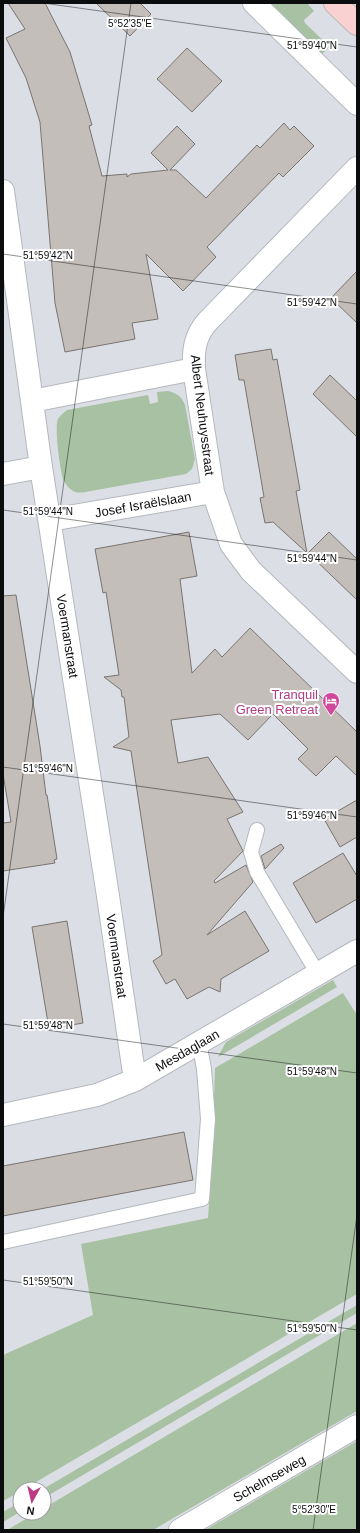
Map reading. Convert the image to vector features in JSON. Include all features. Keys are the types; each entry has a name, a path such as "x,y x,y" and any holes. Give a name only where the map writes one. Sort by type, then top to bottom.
{"main road":[{"path":"335,3 357,24"}],"street":[{"path":"254,3 357,104"},
{"name":"Albert Neuhuysstraat","path":"357,168 200,329 195,341 194,355 194,369 213,492 231,544 251,571 357,672"},
{"name":"Voermanstraat","path":"3,191 41,467 135,1080"},
{"path":"32,401 194,369"},
{"path":"3,474 41,467"},
{"name":"Josef Israëlslaan","path":"50,520 213,492"},
{"name":"Mesdaglaan","path":"3,1115 96,1095 135,1080 357,951"},
{"name":"Schelmseweg","path":"180,1530 357,1426"}],"lane":[{"path":"257,830 251,852 257,872 318,974"},
{"path":"3,1242 202,1199 208,1118 204,1069 199,1042"}],"green space":[{"path":"270,3 307,3 314,11 304,20 305,23 330,47 322,54"},
{"path":"168,391 179,396 185,405 195,459 192,469 186,474 79,493 73,491 66,484 60,467 58,448 57,423 61,415 67,410 148,395 150,404 158,402 157,392"},
{"path":"333,980 337,987 218,1057 226,1042"},
{"path":"343,993 357,1015 357,1294 38,1481 12,1481 12,1496 3,1501 3,1355 93,1315 81,1244 208,1218 215,1118 215,1068"},
{"path":"357,1305 357,1313 52,1493 52,1484"},
{"path":"357,1323 357,1411 153,1530 7,1530 22,1521 52,1521 52,1503"},
{"path":"357,1441 357,1530 205,1530"},
{"path":"12,1507 12,1517 3,1522 3,1512"}],"building":[{"path":"8,3 45,3 70,52 92,125 89,126 102,176 127,174 127,177 131,174 168,170 151,153 177,126 195,144 170,170 176,170 206,198 257,145 260,148 284,123 290,130 294,126 314,146 283,177 279,173 207,247 216,257 183,291 146,254 158,319 132,323 135,339 65,352 55,303 40,122 26,78 6,38 25,29"},
{"path":"96,3 140,3 151,14 130,36"},
{"path":"187,48 222,81 192,112 157,79"},
{"path":"357,271 357,323 331,298"},
{"path":"271,349 273,360 277,359 300,490 296,491 307,553 273,522 265,523 260,498 264,497 244,380 239,380 235,355"},
{"path":"330,375 357,401 357,437 313,394"},
{"path":"189,532 197,576 180,579 192,673 215,649 222,657 250,628 357,732 357,776 336,756 316,776 298,759 308,749 273,714 248,740 220,714 171,720 178,763 208,757 243,812 227,819 243,851 214,881 215,883 246,865 253,882 207,935 245,911 269,951 221,979 220,992 209,987 187,999 175,979 166,984 153,961 162,955 131,751 113,747 129,737 124,697 122,697 121,690 104,677 119,675 106,592 103,593 95,549"},
{"path":"329,532 357,559 357,600 308,553"},
{"path":"16,595 57,859 54,860 55,863 3,871 3,823 11,822 3,774 3,596"},
{"path":"357,800 357,837 340,847 324,819"},
{"path":"281,844 284,848 265,869 261,856"},
{"path":"343,853 357,876 357,899 316,923 293,883"},
{"path":"67,921 83,1023 49,1029 32,927"},
{"path":"184,1132 193,1180 3,1216 3,1166"}],"place":[{"name":"Tranquil Green Retreat","path":"331,716"}]}
